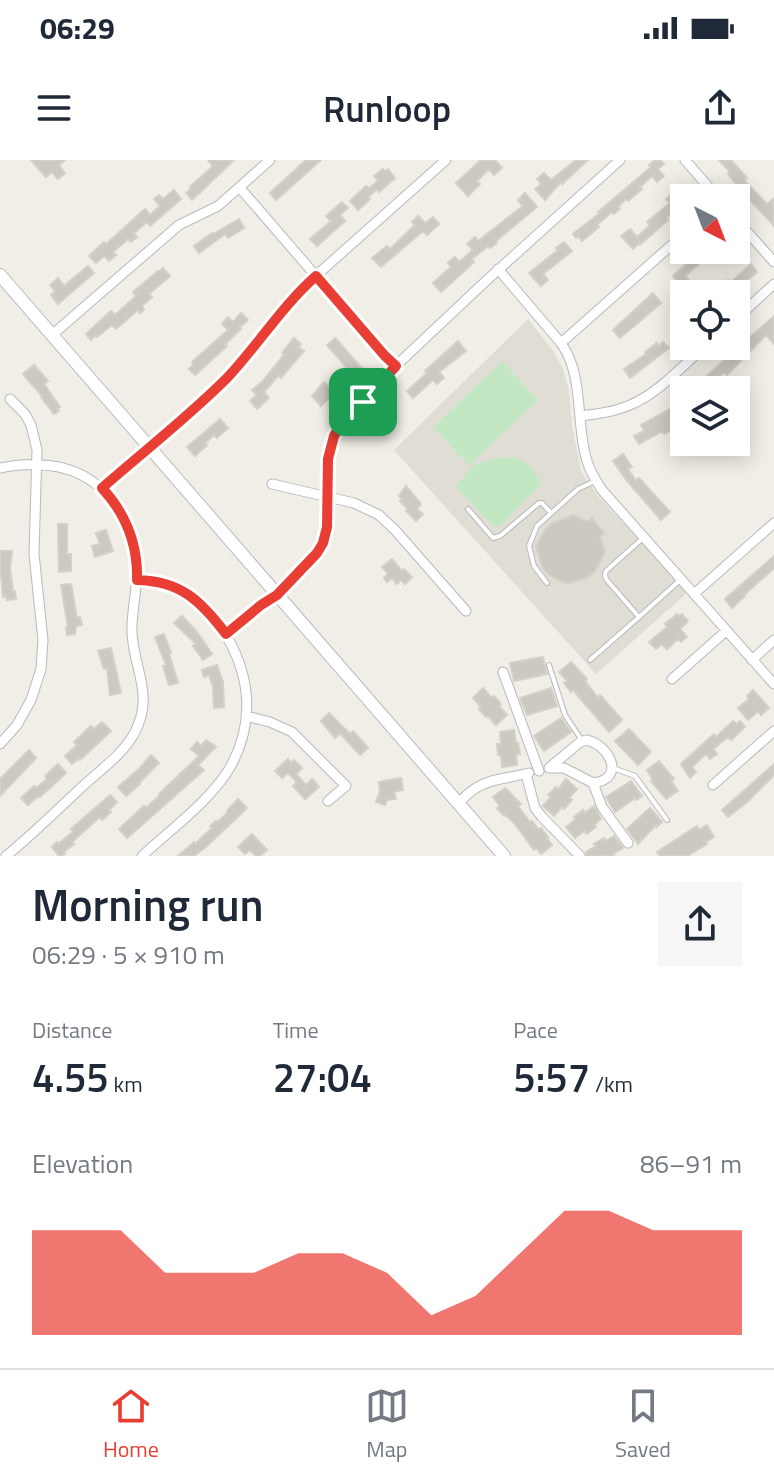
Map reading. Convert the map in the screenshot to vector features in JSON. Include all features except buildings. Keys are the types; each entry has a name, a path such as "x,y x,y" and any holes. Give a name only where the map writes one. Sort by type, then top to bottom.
{"street":[{"path":"52,335 179,225 208,212 270,160"},
{"path":"102,488 224,380 292,299 446,160"},
{"path":"226,634 277,595 310,563 323,543 327,527 329,449 337,429 396,366 498,269 620,160"},
{"path":"685,160 706,184"},
{"path":"240,188 396,366"},
{"path":"750,235 774,262"},
{"path":"561,343 670,246"},
{"path":"498,269 568,354 574,371 585,452 596,481 774,684"},
{"path":"0,275 504,856"},
{"path":"750,306 774,284"},
{"path":"580,416 620,409 641,400 689,360"},
{"path":"0,744 25,713 37,687 43,640 34,554 36,437 25,414 10,399"},
{"path":"0,468 37,465 72,470 93,481 110,497 129,528 136,554 132,635 144,699 140,722 126,746 6,856"},
{"path":"272,484 366,508 387,521 466,611"},
{"path":"694,594 774,523"},
{"path":"137,580 162,582 182,590 201,604 226,634 238,657 246,687 246,716 240,746 225,776 147,854"},
{"path":"672,679 726,631"},
{"path":"752,660 774,640"},
{"path":"503,672 544,770"},
{"path":"246,716 292,732 346,786 328,801"},
{"path":"713,785 774,731"},
{"path":"458,804 483,783 494,779 564,768 598,783 608,778 612,768 611,760 599,745 590,740 582,741 544,770"},
{"path":"526,774 535,808 580,856"},
{"path":"593,783 602,807 628,843"}],"lane":[{"path":"547,583 534,566 529,546 537,526 578,489 596,481"},
{"path":"468,509 493,538 500,536 539,503 551,513"},
{"path":"639,617 605,575 643,538"},
{"path":"590,660 681,580"},
{"path":"549,665 565,715 582,741"},
{"path":"612,768 635,776 667,820"}],"shaded area":[{"path":"528,319 563,369 581,471 598,496 688,592 596,674 394,450"}],"green space":[{"path":"502,361 538,400 469,466 433,427"},
{"path":"514,457 529,465 542,483 501,525 493,526 455,486 474,465 495,458"}],"route":[{"path":"316,276 396,366 363,402 337,429 331,444 327,527 323,543 310,563 277,595 226,634 191,595 162,582 137,580 133,538 121,513 102,488 224,380 292,299 316,276"}]}
